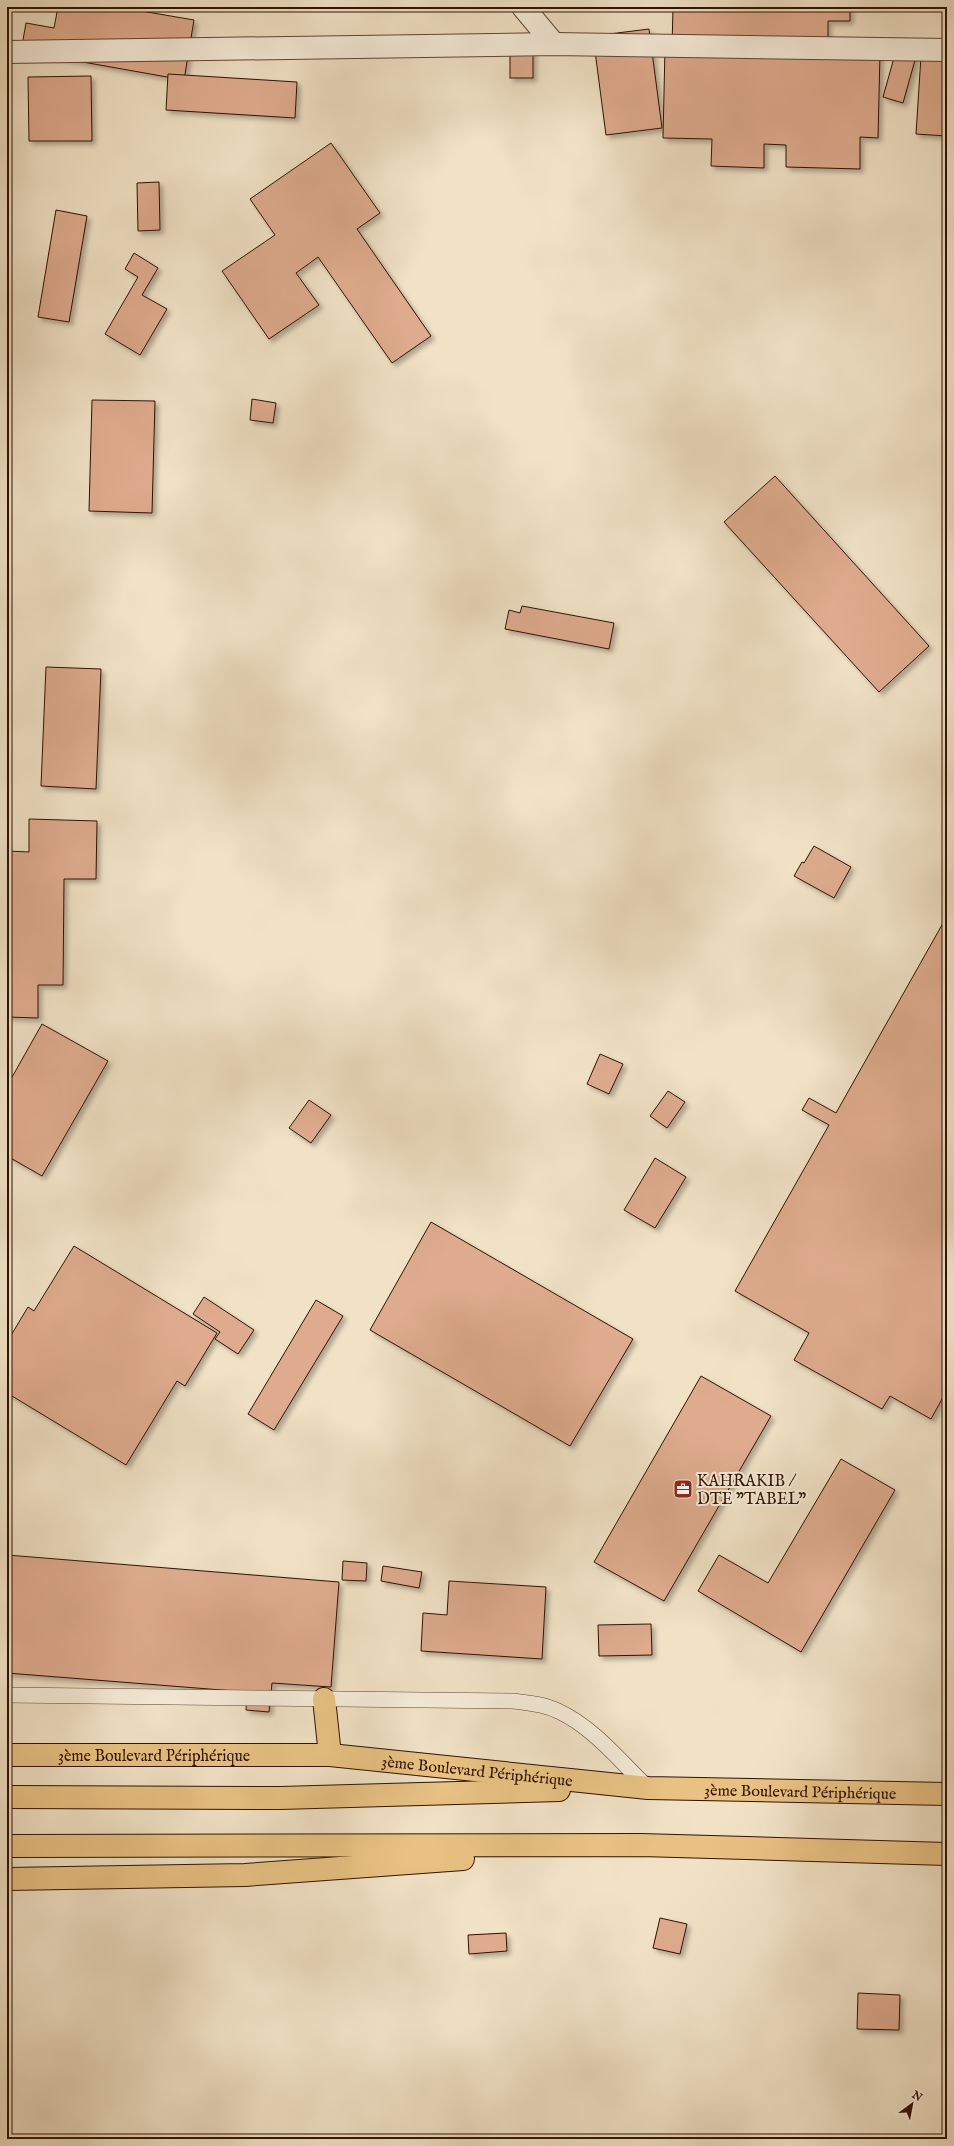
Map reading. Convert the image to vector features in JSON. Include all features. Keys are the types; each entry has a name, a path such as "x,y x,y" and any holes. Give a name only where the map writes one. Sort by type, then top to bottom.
{"highway":[{"path":"324,1699 330,1755"},
{"name":"3ème Boulevard Périphérique","path":"7,1756 330,1755 648,1788 947,1794"},
{"path":"7,1797 280,1798 648,1788"},
{"path":"7,1846 641,1845 947,1854"},
{"path":"7,1879 245,1875 641,1845"}],"street":[{"path":"523,7 554,44"},
{"path":"7,52 554,44 947,50"}],"lane":[{"path":"7,1695 513,1701 536,1704 557,1710 579,1722 648,1788"}],"building":[{"path":"58,7 118,7 194,20 184,80 21,51 26,23 54,28"},
{"path":"673,7 850,8 850,21 828,21 828,52 880,53 878,138 860,137 860,169 786,167 786,145 764,144 764,168 711,166 712,139 663,138 665,48 672,49"},
{"path":"649,29 662,128 606,135 593,36"},
{"path":"510,46 533,46 533,78 510,78"},
{"path":"897,47 917,53 903,103 883,97"},
{"path":"921,56 947,58 947,136 916,134"},
{"path":"168,74 297,82 295,118 166,110"},
{"path":"91,76 92,141 29,141 28,77"},
{"path":"331,143 380,213 357,229 431,336 392,363 318,257 296,273 319,305 269,339 222,271 275,235 250,199"},
{"path":"159,182 160,230 138,231 137,183"},
{"path":"56,210 87,216 69,322 38,317"},
{"path":"134,253 158,268 142,295 167,309 140,355 105,334 138,277 125,269"},
{"path":"252,399 276,403 273,423 250,420"},
{"path":"92,400 155,401 152,513 89,511"},
{"path":"775,476 929,646 879,692 724,522"},
{"path":"522,606 614,623 609,649 505,629 509,610 520,613"},
{"path":"46,667 101,669 96,789 41,786"},
{"path":"29,819 97,821 96,879 64,879 63,985 38,985 38,1018 7,1017 7,851 29,852"},
{"path":"814,846 851,867 834,898 794,876"},
{"path":"947,916 947,1390 931,1419 890,1396 882,1409 794,1360 809,1333 735,1291 829,1125 802,1110 809,1098 836,1113"},
{"path":"42,1024 108,1061 42,1176 7,1156 7,1086"},
{"path":"600,1054 623,1064 609,1094 587,1084"},
{"path":"668,1091 685,1102 667,1128 650,1116"},
{"path":"309,1100 331,1115 311,1143 289,1128"},
{"path":"655,1158 686,1177 655,1228 624,1210"},
{"path":"431,1222 633,1339 570,1446 370,1330"},
{"path":"74,1246 217,1333 185,1386 177,1381 126,1465 7,1393 7,1342 28,1307 34,1311"},
{"path":"204,1297 254,1330 238,1354 215,1339 220,1332 193,1314"},
{"path":"316,1300 343,1316 274,1430 248,1414"},
{"name":"KAHRAKIB / DTE \"TABEL\"","path":"701,1376 771,1416 664,1601 594,1562"},
{"path":"841,1459 895,1490 801,1652 698,1591 719,1555 768,1583"},
{"path":"7,1555 339,1582 331,1687 272,1683 269,1712 246,1710 247,1692 7,1673"},
{"path":"343,1561 367,1563 366,1581 342,1580"},
{"path":"383,1566 422,1572 419,1588 381,1581"},
{"path":"449,1581 546,1587 542,1659 421,1651 423,1613 447,1615"},
{"path":"651,1624 652,1655 599,1656 598,1625"},
{"path":"660,1918 687,1924 680,1954 653,1948"},
{"path":"506,1933 507,1951 469,1954 468,1935"},
{"path":"858,1993 900,1995 899,2030 857,2029"}],"place":[{"name":"KAHRAKIB / DTE \"TABEL\"","path":"683,1489"}]}
